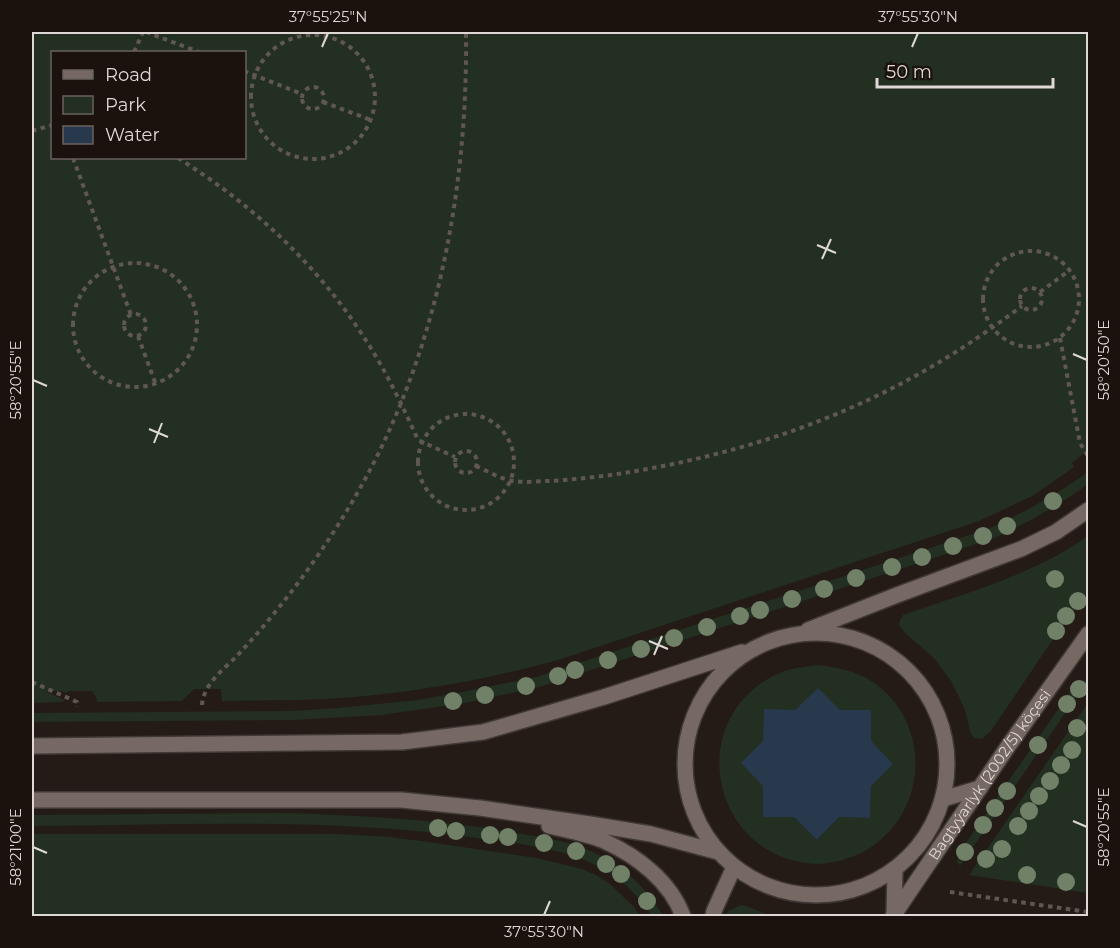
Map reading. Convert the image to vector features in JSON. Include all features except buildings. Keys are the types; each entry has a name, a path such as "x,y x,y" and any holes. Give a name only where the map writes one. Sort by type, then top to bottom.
{"street":[{"path":"32,746 402,742 483,732 604,697 797,634 897,594 1021,549 1056,532 1089,510"},
{"path":"756,647 721,673 697,709 690,730 685,773 688,794 700,825 718,852 734,867 751,879 771,888 792,894 814,896 856,890 895,869 925,838 943,799 947,777 944,734 938,714 927,694 899,662 861,640 819,633 797,634"},
{"name":"Bagtyýarlyk (2002/5) köçesi","path":"893,916 1009,745 1089,634"},
{"path":"943,799 980,788"},
{"path":"32,800 401,800 480,808 651,834 718,852"},
{"path":"480,808 602,840 633,856 658,877 678,903 683,916"},
{"path":"713,916 734,867"},
{"path":"893,916 895,869"}],"path":[{"path":"135,51 145,32 196,51"},
{"path":"202,705 202,700 213,680 277,609 326,543 358,492 373,465 418,359 434,307 449,233 464,126 467,82 466,32"},
{"path":"304,35 320,35 336,39 350,47 362,58 370,72 375,88 375,104 371,120 363,135 352,147 338,155 322,160 306,160 290,156 276,148 264,137 255,123 250,90 255,75 262,60 274,48 288,40 304,35"},
{"path":"246,72 302,93"},
{"path":"311,86 316,87 324,96 323,102 315,109 308,108 304,105 302,93 311,86"},
{"path":"323,102 371,120"},
{"path":"32,131 51,125"},
{"path":"73,159 131,315"},
{"path":"180,159 213,180 250,209 304,261 357,327 377,359 418,440 455,457"},
{"path":"1026,251 1038,251 1050,254 1070,270 1076,281 1079,305 1076,318 1059,338 1049,344 1025,347 1012,344 993,328 986,317 983,305 984,292 993,269 1002,260 1026,251"},
{"path":"145,263 161,268 175,277 186,289 193,303 197,328 191,352 183,366 171,377 156,385 140,388 124,387 108,382 94,374 83,362 76,347 72,331 73,315 78,299 86,285 113,266 145,263"},
{"path":"1040,292 1070,270"},
{"path":"1035,288 1040,292 1042,303 1038,308 1033,310 1022,306 1020,300 1024,290 1035,288"},
{"path":"476,466 510,481 559,480 629,472 709,456 761,441 834,414 890,389 936,364 993,328 1022,306"},
{"path":"131,315 142,316 145,321 146,327 138,336 127,334 124,329 123,324 126,318 131,315"},
{"path":"138,336 156,385"},
{"path":"1059,338 1080,443 1089,456"},
{"path":"472,414 484,417 504,433 510,443 514,456 514,468 510,481 495,500 484,507 459,510 447,507 427,492 421,480 418,456 422,442 436,424 447,417 472,414"},
{"path":"464,451 470,452 475,455 476,466 467,473 461,472 454,463 455,457 464,451"},
{"path":"32,682 76,702 76,706"},
{"path":"950,892 1089,912"}],"green space":[{"path":"32,32 1088,32 1088,450 1072,463 1074,467 1034,495 979,521 558,660 478,679 396,693 296,700 222,701 221,689 194,689 182,701 97,702 92,691 66,693 45,691 64,700 63,702 32,703"},
{"path":"1088,472 1088,484 1077,492 1042,514 992,539 539,687 465,703 381,715 293,720 32,722 32,713 292,711 338,708 418,700 536,677 988,529 1039,503"},
{"path":"1088,536 1088,592 991,731 982,739 974,738 965,710 951,681 934,658 905,633 899,622 903,615 975,591 1045,562"},
{"path":"817,665 860,675 873,682 893,700 906,721 914,745 915,770 911,794 901,817 885,836 852,857 816,864 780,856 752,839 732,814 722,784 720,753 728,722 747,695 777,674","holes":["764,710 871,710 870,818 839,817 817,840 794,817 763,817"]},
{"path":"1088,678 960,866 957,862 959,853 1072,689"},
{"path":"1088,703 1088,893 969,875"},
{"path":"280,813 420,821 476,827 561,841 593,852 624,871 650,896 663,916 651,916 628,887 608,872 585,860 545,848 514,843 401,830 296,824 32,826 32,815"},
{"path":"32,834 337,834 428,842 537,858 582,869 611,885 640,916 32,916"},
{"path":"741,905 771,916 725,916 728,911"}],"water":[{"path":"818,688 840,710 871,710 871,741 893,764 871,786 870,818 839,817 817,840 794,817 763,817 763,786 741,763 763,741 764,709 795,710"}]}
